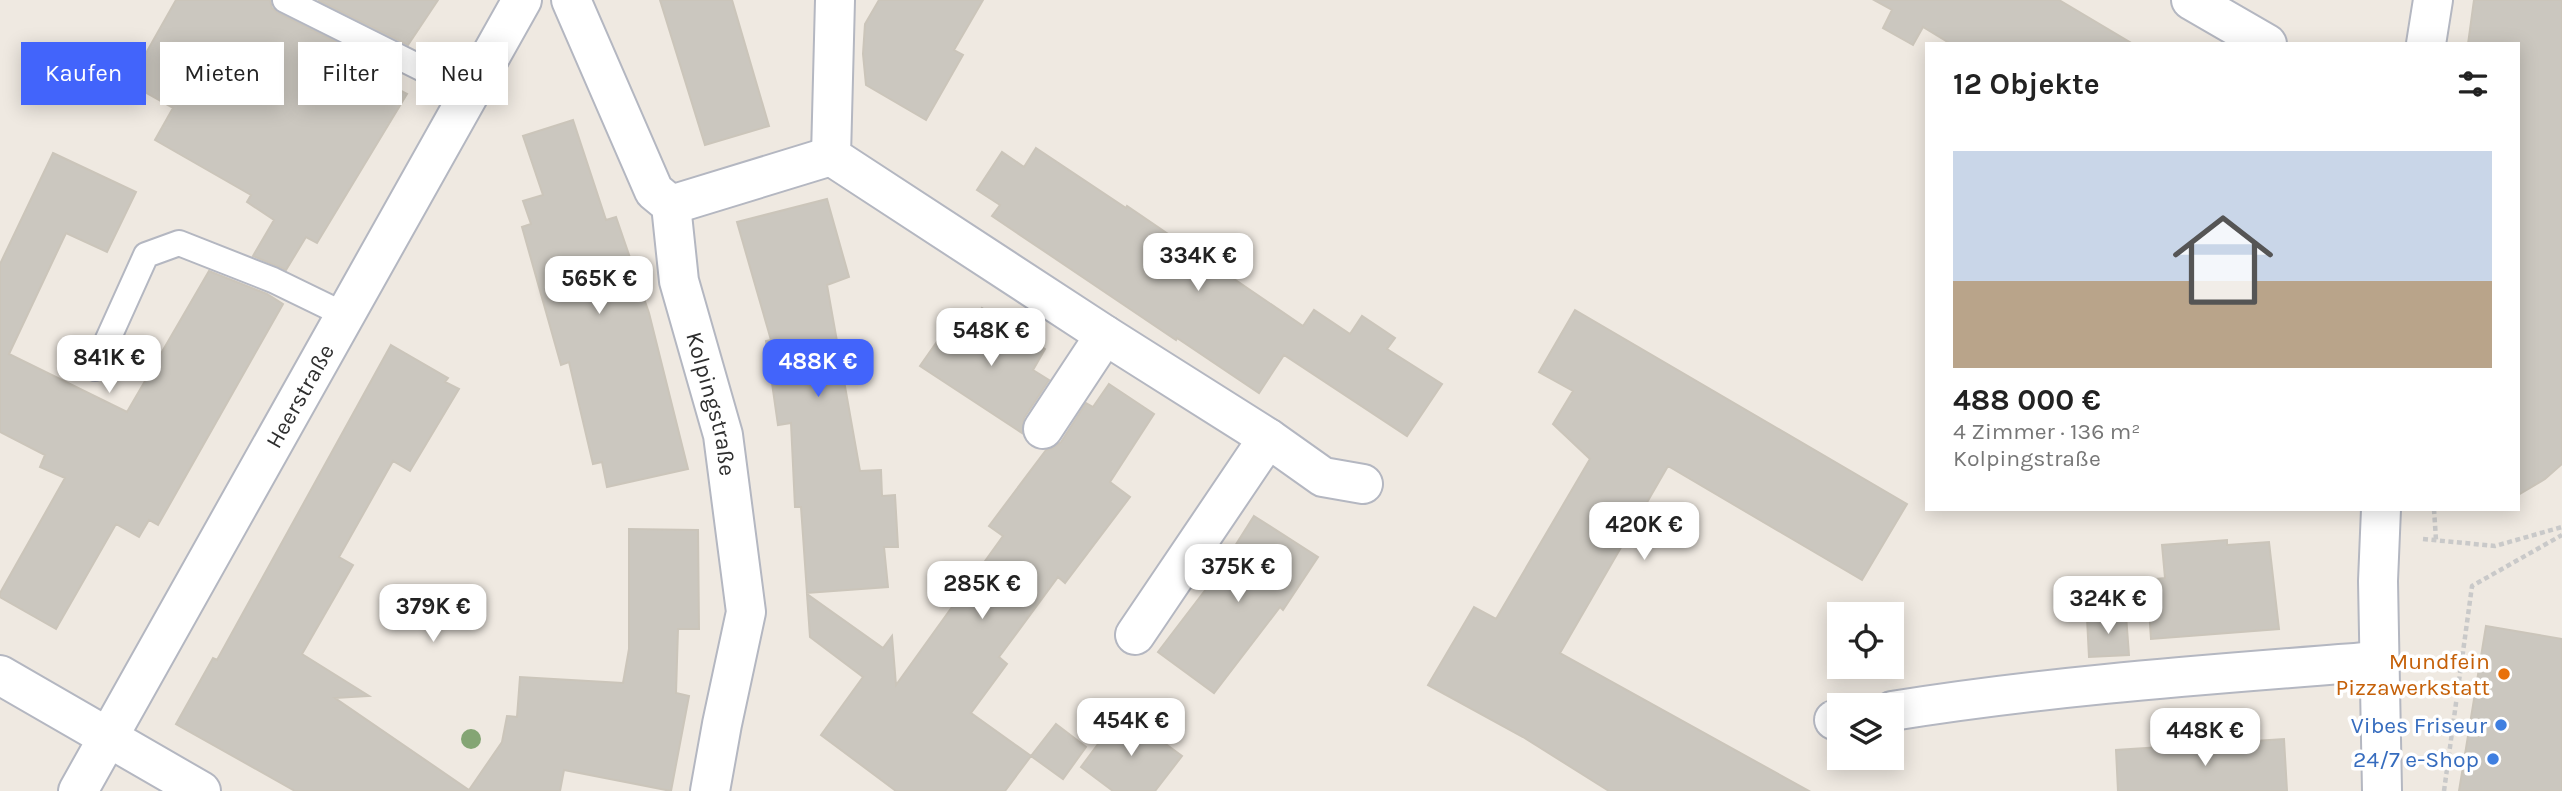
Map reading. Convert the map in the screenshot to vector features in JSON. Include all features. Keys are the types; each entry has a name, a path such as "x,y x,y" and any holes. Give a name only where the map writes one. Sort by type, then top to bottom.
{"street":[{"name":"Heerstraße","path":"500,42 523,0"},
{"path":"571,0 654,191 671,205 831,156"},
{"path":"831,156 835,0"},
{"path":"2190,0 2264,42"},
{"path":"2426,42 2432,0"},
{"name":"Heerstraße","path":"78,791 464,105"},
{"path":"831,156 1268,438 1323,477 1363,484"},
{"name":"Kolpingstraße","path":"671,205 679,281 723,435 746,612 710,791"},
{"path":"1043,429 1105,335"},
{"path":"1135,635 1268,438"},
{"path":"2381,522 2379,661 2382,791"},
{"path":"1904,709 2078,685 2379,661"},
{"path":"0,675 201,791"}],"lane":[{"path":"285,0 416,66"},
{"path":"95,368 146,255 179,243 274,280 345,315"}],"path":[{"path":"2434,511 2437,540"},
{"path":"2381,522 2437,540 2495,546 2562,527"},
{"path":"2444,791 2472,586 2562,535"}],"building":[{"path":"176,0 270,0 272,8 278,13 336,42 298,42 298,105 400,105 317,243 306,237 286,270 253,256 274,220 247,202 251,195 155,140 173,108 168,105 284,105 284,42 160,42 160,101 146,93 146,53"},
{"path":"318,0 438,0 408,45"},
{"path":"660,0 732,0 769,126 705,145"},
{"path":"879,0 983,0 954,50 963,55 926,120 866,85 863,54 865,24"},
{"path":"1874,0 2059,0 2130,42 1948,42 1923,27 1913,45 1883,28 1892,10"},
{"path":"2474,0 2562,0 2562,464 2545,479 2520,494 2520,42 2468,42"},
{"path":"573,120 606,220 616,217 649,313 688,469 607,487 602,462 593,464 569,362 561,365 522,227 531,224 523,201 543,195 523,136"},
{"path":"1036,148 1126,208 1127,206 1303,326 1314,310 1350,334 1362,316 1395,338 1387,349 1442,384 1407,436 1284,355 1259,393 992,216 1000,205 977,190 1002,152 1024,167"},
{"path":"53,153 136,192 107,252 66,233 9,354 127,412 209,271 267,294 283,304 158,525 149,520 139,537 116,524 56,629 0,597 65,478 40,467 45,455 0,432 0,264"},
{"path":"827,199 849,277 827,285 860,471 881,470 882,496 895,495 898,547 884,547 888,587 807,593 801,507 795,507 791,423 778,425 766,341 771,340 737,222"},
{"path":"982,308 1045,349 1033,370 1049,380 1024,418 1022,433 920,366 943,333 959,343"},
{"path":"1575,310 1907,504 1862,580 1668,466 1560,653 1809,791 1609,791 1523,737 1428,685 1474,607 1496,619 1590,459 1553,424 1573,391 1539,372"},
{"path":"391,345 448,378 445,382 459,389 410,471 393,461 339,557 353,565 302,654 369,696 335,698 469,790 502,742 507,716 517,717 520,677 623,683 629,649 629,529 698,530 699,629 678,629 676,693 689,696 671,791 564,770 560,791 295,791 176,724 213,658 217,660"},
{"path":"1109,384 1154,414 1110,482 1130,497 1065,583 1058,577 999,657 1007,664 971,713 1031,756 1005,791 896,791 821,735 863,677 810,637 807,594 883,648 892,636 896,685 1003,536 989,526 1046,450 1061,442 1086,403 1093,407"},
{"path":"1254,516 1318,557 1283,610 1280,607 1214,693 1158,652 1216,576"},
{"path":"2227,540 2227,545 2269,542 2279,629 2151,639 2147,580 2165,578 2162,545"},
{"path":"2126,615 2129,655 2089,657 2087,618"},
{"path":"2486,626 2562,639 2562,791 2459,791"},
{"path":"1122,712 1182,756 1155,791 1113,791 1081,767"},
{"path":"1056,724 1086,747 1063,779 1031,756"},
{"path":"2284,739 2287,791 2118,791 2116,750"}],"place":[{"name":"Mundfein Pizzawerkstatt","path":"2504,674"},
{"name":"Vibes Friseur","path":"2501,725"},
{"name":"24/7 e-Shop","path":"2493,759"}]}
